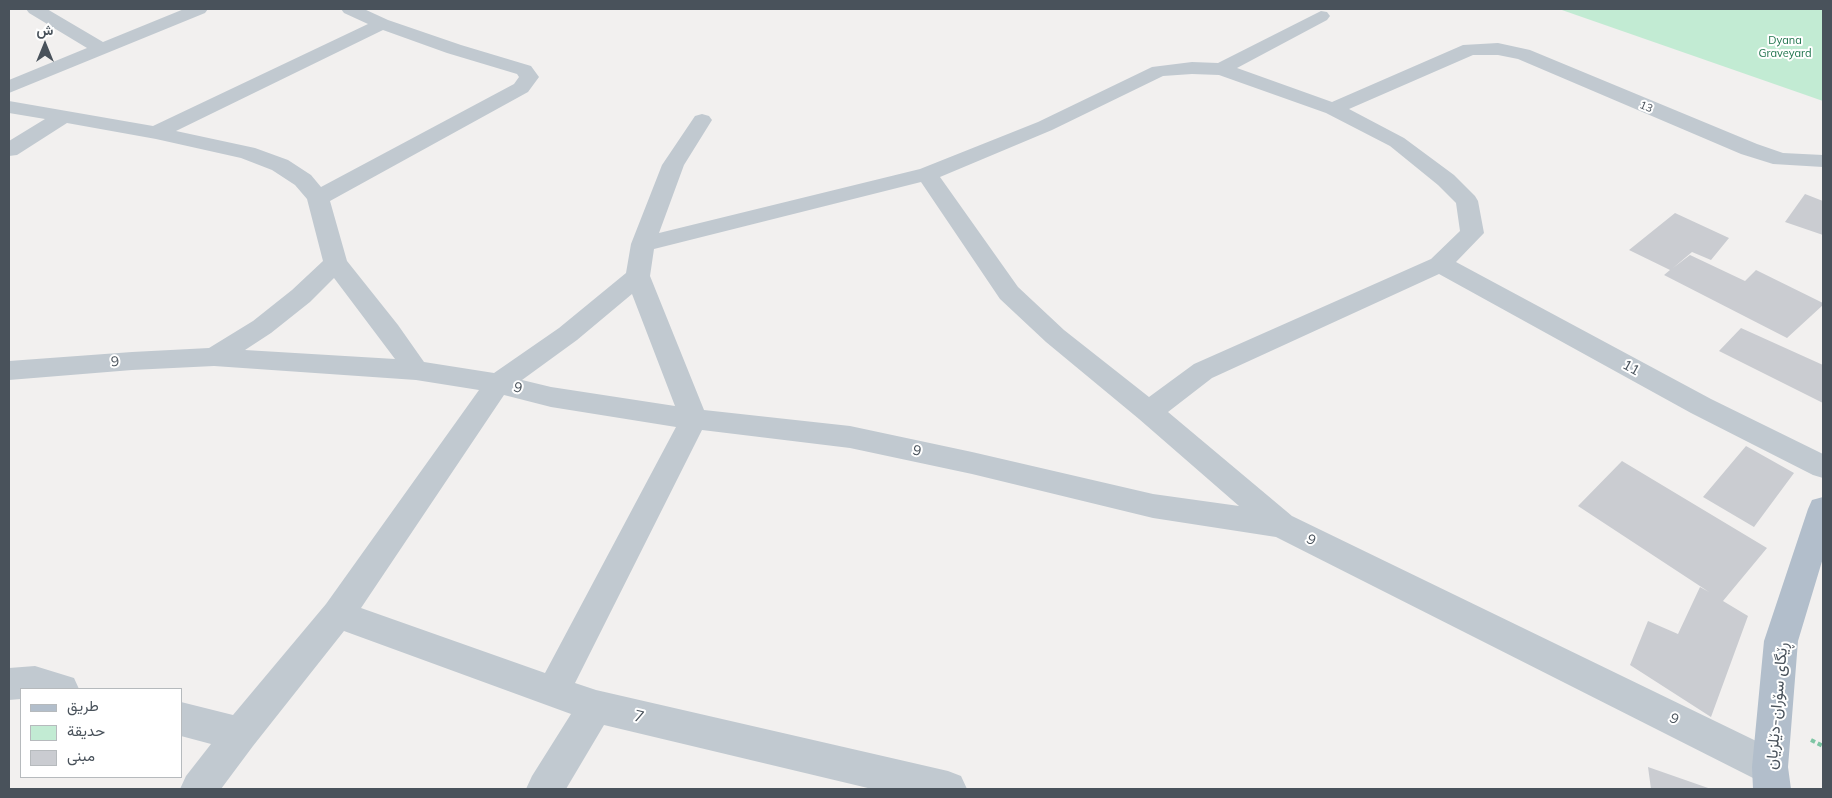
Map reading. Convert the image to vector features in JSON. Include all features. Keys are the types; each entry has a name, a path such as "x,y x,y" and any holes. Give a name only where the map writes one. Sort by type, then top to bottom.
{"main road":[{"name":"ڕێگای سۆران-دێلزیان","path":"1771,778 1781,641 1823,509"}],"street":[{"path":"35,9 102,49"},
{"path":"9,87 199,9"},
{"path":"318,198 521,88 529,77 524,70 454,49 382,24 350,9"},
{"path":"1221,69 1321,16"},
{"path":"156,133 382,24"},
{"name":"13","path":"1333,109 1470,49 1498,49 1523,54 1749,149 1781,159 1823,160"},
{"path":"643,244 927,174 1045,126 1159,71 1221,69 1333,109 1397,142 1446,180 1467,201 1472,233 1440,264 1203,371 1149,412"},
{"path":"9,107 62,118 156,133 246,153 280,165 303,180 318,198 335,264 389,330 416,370"},
{"path":"9,150 62,118"},
{"path":"553,692 694,419 638,276 643,244 672,165 702,120"},
{"path":"927,174 1009,293 1055,336 1149,412 1281,525"},
{"path":"214,357 262,327 301,296 335,264"},
{"name":"11","path":"1440,264 1701,406 1823,467"},
{"path":"199,789 240,734 338,614 498,383 568,334 638,276"},
{"name":"9","path":"9,371 132,361 214,357 416,370 498,383 551,397 694,419 850,438 972,463 1153,506 1281,525 1771,778"},
{"name":"7","path":"338,614 596,707 948,789"},
{"path":"9,684 35,682 58,688"},
{"path":"545,789 596,707"},
{"path":"182,719 240,734"}],"green space":[{"name":"Dyana Graveyard","path":"1559,9 1823,9 1823,101"}],"building":[{"path":"1805,194 1823,201 1823,235 1785,222"},
{"path":"1675,213 1729,238 1711,260 1692,252 1673,268 1690,255 1745,281 1756,270 1823,303 1823,305 1787,338 1664,275 1670,270 1629,250"},
{"path":"1741,328 1823,365 1823,403 1719,351"},
{"path":"1746,446 1794,473 1754,527 1703,497"},
{"path":"1622,461 1767,548 1723,601 1748,616 1711,717 1630,665 1648,621 1678,634 1700,587 1709,592 1578,506"},
{"path":"1648,767 1711,789 1651,789"}]}
